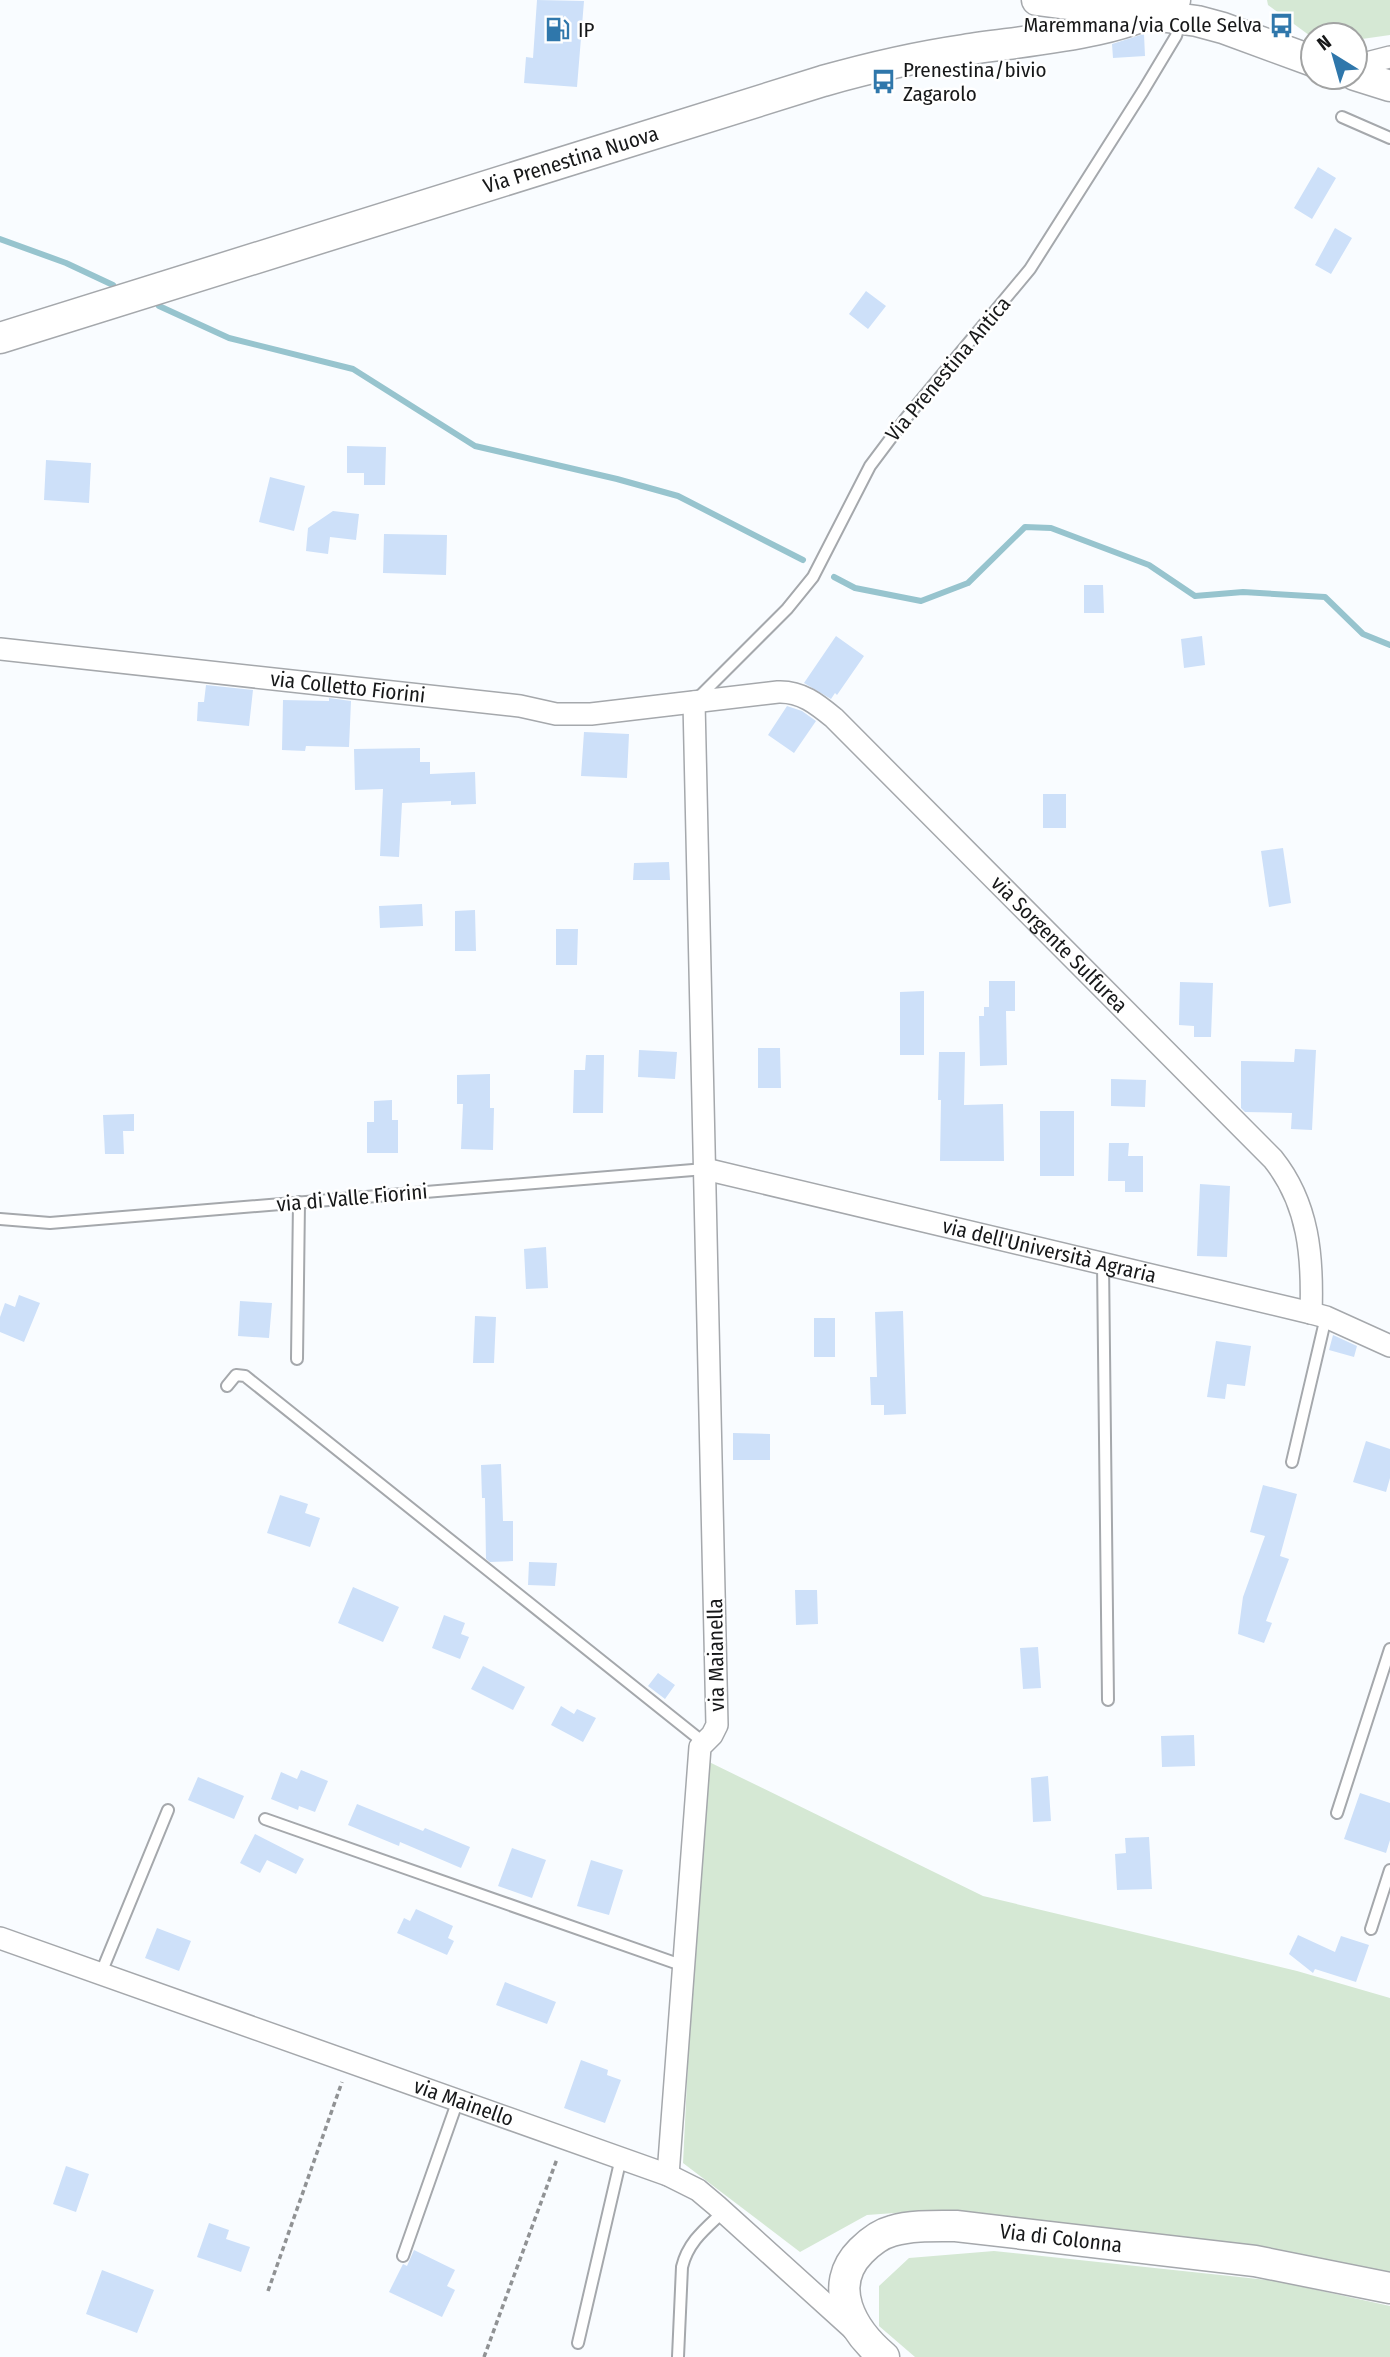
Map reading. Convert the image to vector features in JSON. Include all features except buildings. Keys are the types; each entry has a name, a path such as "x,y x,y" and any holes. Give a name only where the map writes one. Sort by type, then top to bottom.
{"main road":[{"path":"1037,0 1169,11 1299,56"},
{"name":"Via Prenestina Nuova","path":"0,338 823,81 904,61 1092,30 1169,11"},
{"path":"1369,79 1390,86"},
{"name":"Via di Colonna","path":"881,2354 865,2339 847,2309 844,2294 849,2263 871,2241 891,2231 927,2226 956,2226 1255,2261 1390,2288"}],"street":[{"path":"1369,62 1390,57"},
{"name":"via Colletto Fiorini","path":"0,649 520,706 556,713 591,714 694,702"},
{"name":"via Sorgente Sulfurea","path":"694,702 790,692 812,701 834,718 1273,1159 1285,1174 1301,1209 1311,1258 1318,1315"},
{"name":"via Maianella","path":"668,2175 700,1747 712,1735 717,1725 694,702"},
{"name":"via dell'Università Agraria","path":"705,1168 1318,1315 1390,1346"},
{"name":"via Mainello","path":"0,1937 668,2175 698,2190 881,2354"}],"lane":[{"name":"Via Prenestina Antica","path":"694,702 787,608 813,577 870,466 905,418 1030,269 1176,36 1169,11"},
{"path":"1342,117 1390,138"},
{"name":"via di Valle Fiorini","path":"0,1219 50,1223 705,1168"},
{"path":"297,1359 299,1202"},
{"path":"1103,1263 1108,1700"},
{"path":"1292,1462 1318,1315"},
{"path":"227,1386 236,1376 245,1376 703,1742"},
{"path":"1337,1813 1390,1649"},
{"path":"101,1973 168,1810"},
{"path":"265,1819 684,1966"},
{"path":"1371,1929 1390,1870"},
{"path":"403,2256 458,2100"},
{"path":"578,2343 621,2158"},
{"path":"678,2357 682,2267 685,2255 696,2238 723,2212"}],"path":[{"path":"268,2291 349,2062"},
{"path":"484,2357 564,2138"}],"green space":[{"path":"1267,0 1390,0 1390,35 1369,38 1369,21 1299,21 1299,28 1268,5"},
{"path":"703,1759 983,1896 1297,1971 1390,1998 1390,2273 1086,2228 922,2211 867,2215 800,2252 683,2163"},
{"path":"994,2251 1276,2281 1390,2306 1390,2357 915,2357 879,2326 879,2286 909,2258"}],"waterway":[{"path":"0,239 66,263 113,285"},
{"path":"159,306 229,338 353,369 475,446 678,496 803,560"},
{"path":"834,577 855,588 921,601 968,583 1025,527 1051,528 1149,565 1195,596 1243,592 1325,597 1363,634 1390,645"}],"place":[{"name":"Maremmana/via Colle Selva","path":"1282,25"},
{"name":"IP","path":"558,30"},
{"name":"Prenestina/bivio Zagarolo","path":"883,82"}]}
